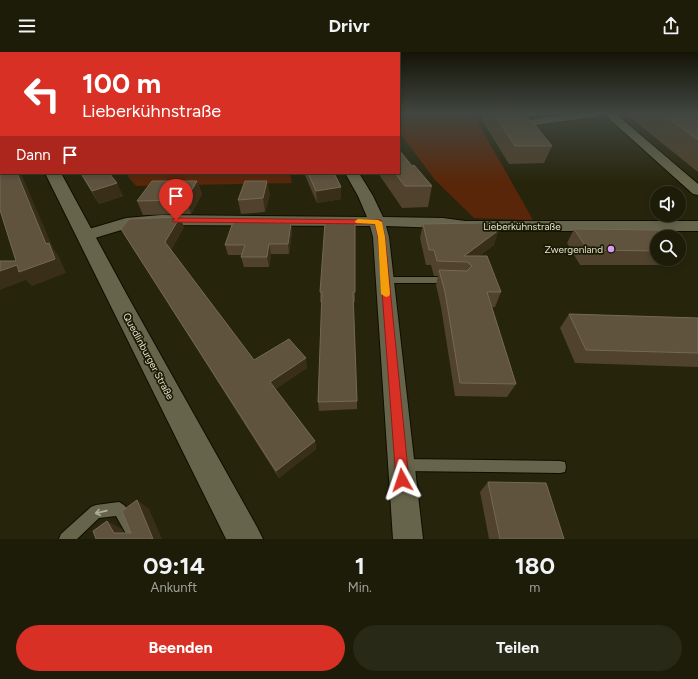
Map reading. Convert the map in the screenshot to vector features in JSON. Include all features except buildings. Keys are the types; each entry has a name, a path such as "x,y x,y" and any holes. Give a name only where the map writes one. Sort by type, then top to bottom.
{"main road":[{"name":"Quedlinburger Straße","path":"54,174 246,539"}],"street":[{"path":"635,137 698,191"},
{"path":"353,174 372,206 382,237 408,539"},
{"name":"Lieberkühnstraße","path":"85,236 126,223 161,220 443,223 465,226 698,226"}],"lane":[{"path":"385,280 454,280"},
{"path":"401,465 560,467"},
{"path":"66,539 96,512 119,509 129,524 136,539"}],"shaded area":[{"path":"403,137 486,137 533,220 474,218 435,180"},
{"path":"126,174 290,174 292,183 136,186"}],"slow traffic":[{"path":"358,221 378,222 382,237 386,294"}],"place":[{"name":"Zwergenland","path":"611,249"}],"route":[{"path":"176,220 378,222 382,237 392,375 402,480"}]}
